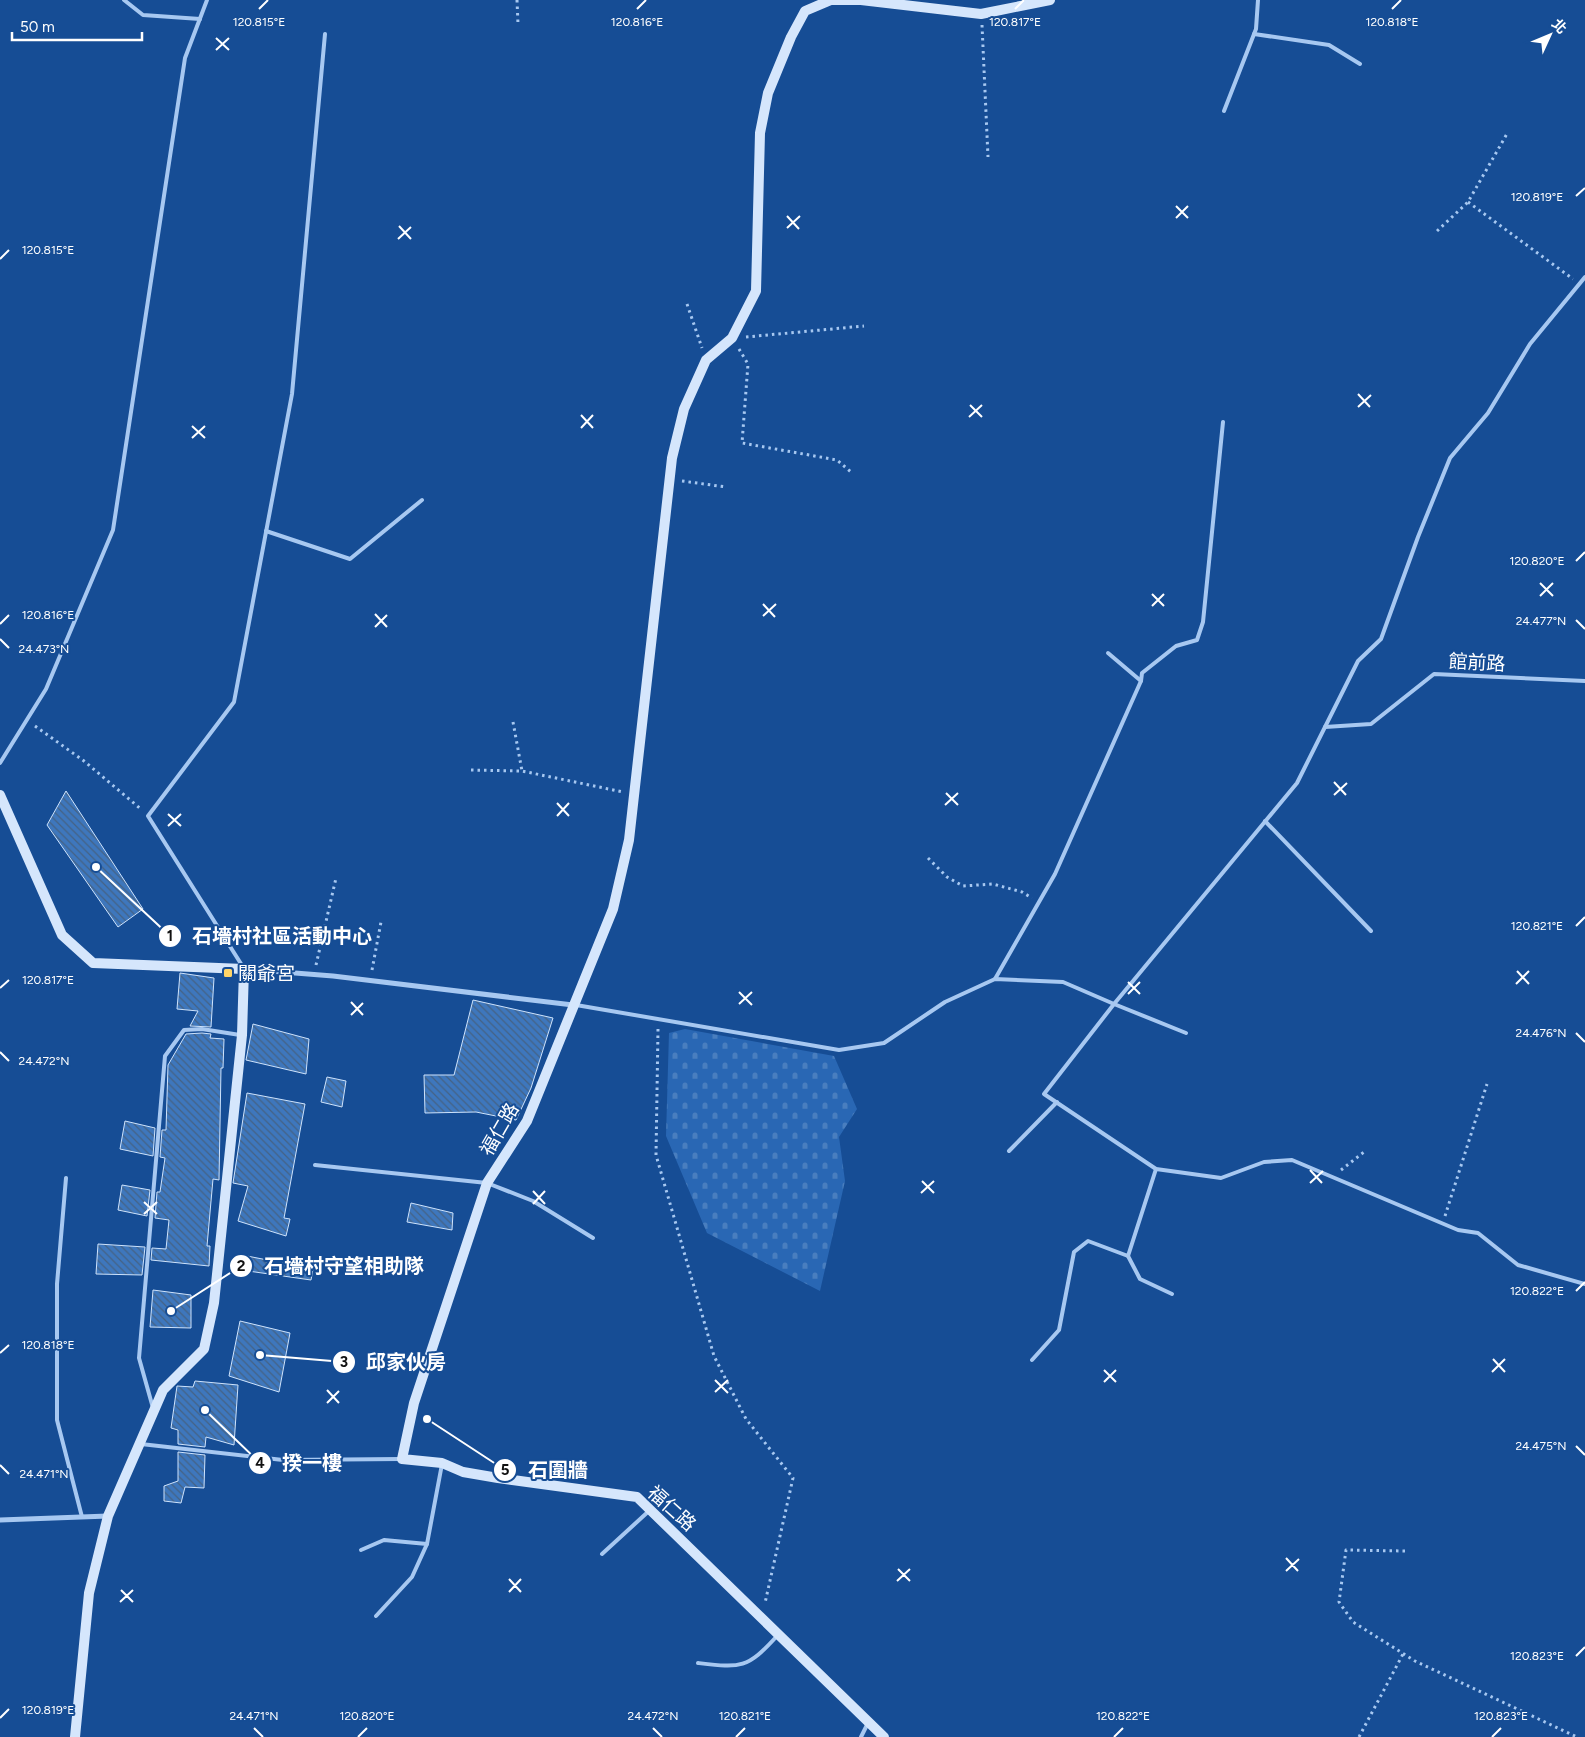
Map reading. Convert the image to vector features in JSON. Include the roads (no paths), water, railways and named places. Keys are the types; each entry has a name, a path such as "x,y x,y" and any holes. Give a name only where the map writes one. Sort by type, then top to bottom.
{"street":[{"name":"福仁路","path":"884,1737 869,1720 637,1497 463,1472 442,1463 402,1459 405,1436 414,1403 487,1183 527,1120 613,909 629,840 635,795 672,458 684,409 706,360 732,338 756,292 760,133 768,93 791,37 805,11 831,0 861,0 981,14 1050,0"},
{"path":"0,795 62,935 93,963 244,969 314,975 573,1005"},
{"path":"75,1737 89,1593 108,1516 142,1444 163,1390 204,1349 214,1303 242,1035 244,969"},
{"path":"0,1520 108,1516"}],"lane":[{"path":"124,0 143,14 200,19"},
{"path":"0,763 46,688 113,530 186,58 207,0"},
{"path":"1224,111 1254,34 1258,0"},
{"path":"244,969 148,816 234,702 292,394 326,34"},
{"path":"1254,34 1329,45 1360,64"},
{"path":"1585,277 1530,344 1488,413 1450,458 1418,537 1381,639 1358,661 1297,783 1114,1004 1044,1094 1156,1169 1221,1178 1264,1162 1292,1160 1458,1230 1478,1233 1518,1265 1585,1284"},
{"path":"995,979 1039,902 1066,848 1141,680 1142,672 1176,646 1197,640 1203,622 1223,422"},
{"path":"266,531 350,559 422,500"},
{"path":"1108,653 1141,680"},
{"name":"館前路","path":"1326,727 1372,724 1434,674 1585,681"},
{"path":"1265,821 1371,931"},
{"path":"573,1005 839,1050 884,1043 945,1002 995,979 1063,982 1186,1033"},
{"path":"154,1412 139,1358 165,1056 184,1030 202,1029 242,1035"},
{"path":"1008,1151 1057,1102"},
{"path":"315,1165 487,1183 533,1201 593,1238"},
{"path":"1128,1256 1156,1169"},
{"path":"66,1178 57,1284 57,1420 82,1517"},
{"path":"1032,1360 1059,1330 1074,1252 1088,1241 1128,1256 1140,1279 1172,1294"},
{"path":"142,1444 283,1460 402,1459"},
{"path":"376,1616 412,1577 427,1544 442,1463"},
{"path":"602,1554 651,1510"},
{"path":"361,1550 384,1540 427,1544"},
{"path":"698,1664 735,1667 759,1656 779,1634"},
{"path":"861,1737 869,1720"}],"place":[{"name":"石墻村社區活動中心","path":"96,867"},
{"name":"關爺宮","path":"228,973"},
{"name":"石墻村守望相助隊","path":"171,1311"},
{"name":"邱家伙房","path":"260,1355"},
{"name":"揆一樓","path":"205,1410"},
{"name":"石圍牆","path":"427,1419"}]}
